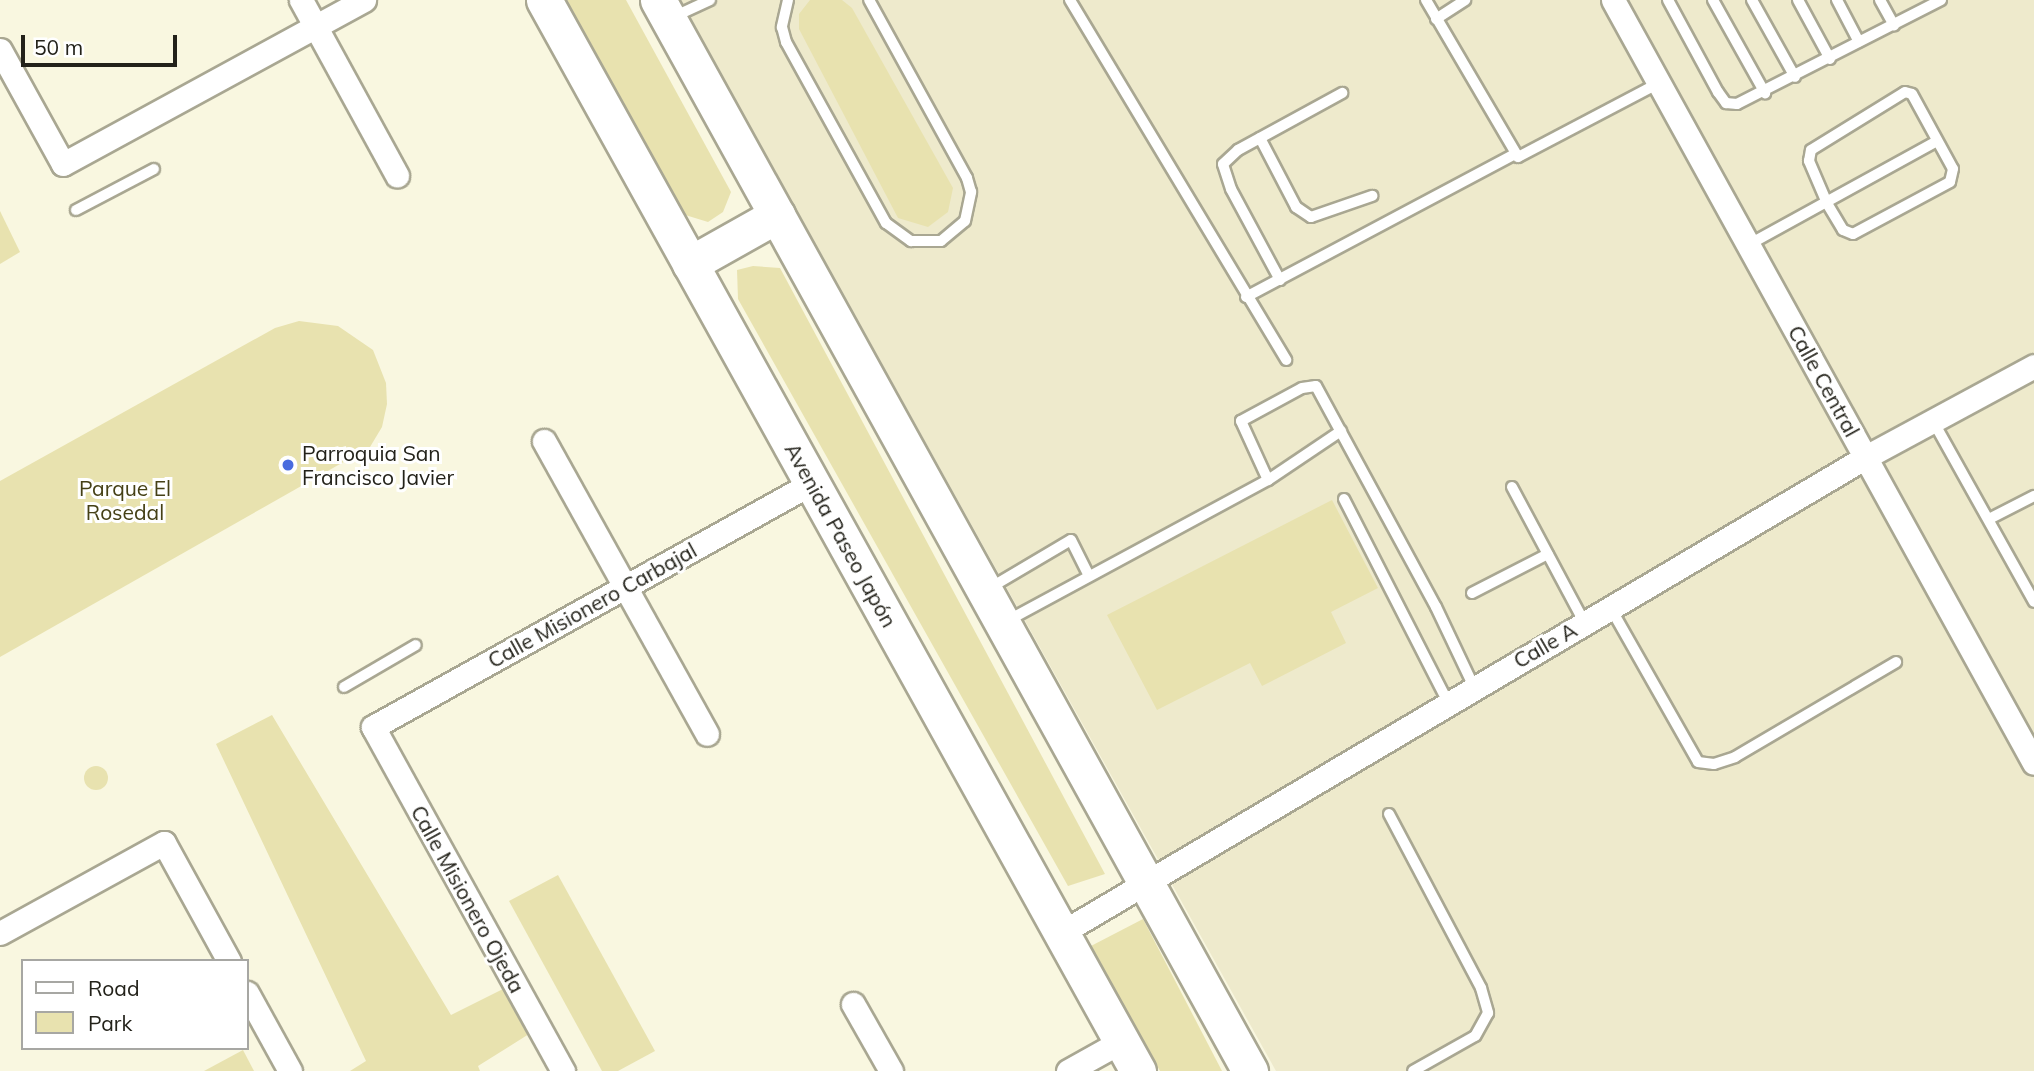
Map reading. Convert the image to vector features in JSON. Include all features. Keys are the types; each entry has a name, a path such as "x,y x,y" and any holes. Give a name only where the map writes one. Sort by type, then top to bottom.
{"main road":[{"name":"Avenida Paseo Japón","path":"544,0 1130,1056"},
{"path":"663,10 1250,1071"},
{"path":"690,264 777,215"}],"street":[{"path":"301,0 397,175"},
{"path":"0,50 63,164 364,0"},
{"name":"Calle Central","path":"1613,0 2034,763"},
{"name":"Calle A","path":"1061,933 1144,880 1866,457 2034,366"},
{"path":"544,441 707,734"},
{"name":"Calle Misionero Carbajal","path":"373,727 812,483"},
{"name":"Calle Misionero Ojeda","path":"373,727 563,1071"},
{"path":"0,933 163,843 228,959"},
{"path":"248,995 290,1071"},
{"path":"853,1004 891,1071"},
{"path":"1068,1071 1130,1056"}],"lane":[{"path":"663,10 710,0"},
{"path":"788,0 782,20 786,42 886,223 911,242 941,240 965,221 971,200 967,178 869,0"},
{"path":"1070,0 1286,360"},
{"path":"1426,0 1513,155"},
{"path":"1436,19 1465,0"},
{"path":"1668,0 1726,103 1737,104 1765,93 1894,25 1927,3 1941,0"},
{"path":"1713,0 1765,93"},
{"path":"1752,0 1795,77"},
{"path":"1798,0 1830,59"},
{"path":"1837,0 1859,42"},
{"path":"1880,0 1894,25"},
{"path":"1246,297 1513,155 1525,157 1659,83"},
{"path":"1905,92 1912,93 1953,169 1950,182 1868,229 1853,234 1843,230 1827,203 1809,161 1811,150 1836,131 1905,92"},
{"path":"1280,281 1231,189 1223,164 1260,138 1342,93"},
{"path":"1260,138 1296,207 1311,217 1372,196"},
{"path":"1748,245 1937,141"},
{"path":"76,210 154,169"},
{"path":"1268,480 1243,431 1241,421 1302,388 1316,386 1474,687"},
{"path":"1933,421 2034,601"},
{"path":"1002,623 1268,480 1341,431"},
{"path":"1512,487 1584,622"},
{"path":"1989,519 2034,496"},
{"path":"1344,499 1448,702"},
{"path":"984,591 1071,540 1089,576"},
{"path":"1472,593 1548,554"},
{"path":"1610,607 1698,762 1714,764 1735,757 1896,662"},
{"path":"344,687 416,645"},
{"path":"1389,814 1482,989 1488,1013 1475,1036 1413,1071"}],"shaded area":[{"path":"679,0 2034,0 2034,1071 1276,1071"}],"green space":[{"path":"564,0 626,0 731,192 723,212 708,222 682,214"},
{"path":"810,0 842,0 852,8 953,188 948,212 928,227 898,218 799,29 799,14"},
{"path":"0,211 20,252 0,264"},
{"path":"753,266 780,268 1105,874 1068,886 738,299 737,270"},
{"name":"Parque El Rosedal","path":"299,321 338,326 373,350 386,383 387,404 382,427 370,447 0,657 0,481 275,328"},
{"path":"1332,500 1378,588 1331,612 1346,643 1262,686 1250,663 1157,710 1107,615"},
{"path":"272,715 451,1015 505,988 529,1034 478,1066 480,1071 350,1071 366,1061 216,744"},
{"path":"96,766 105,769 108,778 105,787 96,790 87,787 84,778 87,769"},
{"path":"558,875 655,1051 618,1071 602,1071 509,901"},
{"path":"1143,919 1222,1071 1160,1071 1089,947"},
{"path":"243,1050 254,1071 204,1071"}],"place":[{"name":"Parroquia San Francisco Javier","path":"288,465"}]}
